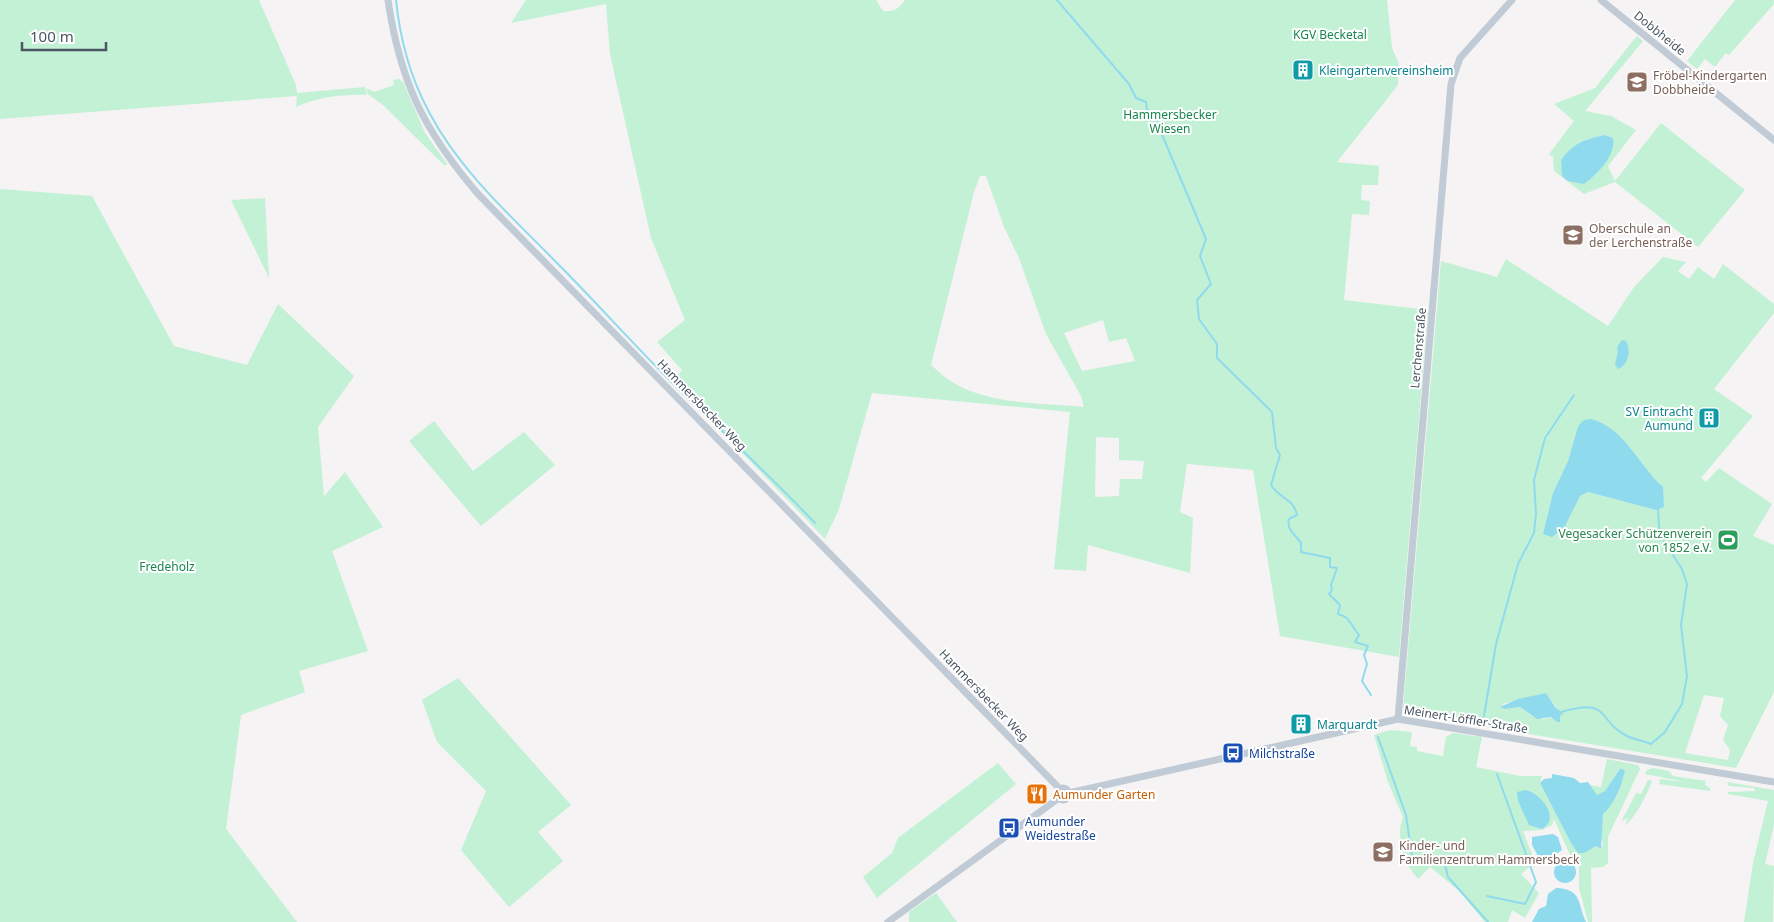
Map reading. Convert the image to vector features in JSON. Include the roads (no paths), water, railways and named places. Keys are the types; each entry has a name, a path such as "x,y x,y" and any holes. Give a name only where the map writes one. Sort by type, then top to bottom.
{"street":[{"name":"Hammersbecker Weg","path":"388,0 398,53 410,89 427,126 456,168 485,201 1060,789"},
{"name":"Lerchenstraße","path":"1398,719 1451,84 1460,58 1512,0"},
{"name":"Dobbheide","path":"1602,0 1774,140"},
{"name":"Meinert-Löffler-Straße","path":"1058,798 1066,799 1069,793 1398,719 1774,782"},
{"path":"888,922 1058,798 1060,789 1065,788 1069,793"}],"water":[{"path":"1605,135 1613,138 1612,151 1609,158 1594,175 1584,184 1568,181 1562,176 1561,160 1570,149 1585,140"},
{"path":"1622,340 1626,341 1629,353 1625,364 1618,369 1615,364 1618,352 1617,347"},
{"path":"1591,419 1613,430 1663,487 1664,507 1656,510 1588,492 1580,496 1564,528 1552,537 1543,534 1553,493 1568,461 1578,426 1584,420"},
{"path":"1546,693 1556,708 1563,713 1560,716 1560,722 1551,717 1537,719 1520,707 1505,709 1500,707 1518,699"},
{"path":"1620,769 1625,770 1620,788 1611,805 1603,814 1601,849 1596,846 1584,853 1578,853 1540,783 1544,779 1552,778 1552,774 1574,778 1580,783 1588,782 1597,795 1605,791"},
{"path":"1526,790 1538,796 1547,807 1550,819 1542,829 1529,825 1518,801 1517,792"},
{"path":"1553,834 1558,837 1562,850 1549,859 1539,858 1532,845 1532,837"},
{"path":"1565,861 1573,864 1576,872 1573,880 1565,883 1557,880 1554,872 1557,864"},
{"path":"1556,888 1565,889 1575,894 1586,922 1532,922 1539,909 1546,906 1548,894"}],"waterway":[{"path":"396,0 403,43 422,99 441,133 471,173 504,210 574,280 660,371 815,523"},
{"path":"1057,0 1129,84 1136,98 1146,102 1147,109 1155,118 1206,239 1200,256 1211,284 1197,300 1199,319 1217,344 1217,358 1272,412 1276,448 1280,455 1271,485 1293,505 1297,515 1289,519 1288,523 1290,529 1301,543 1301,552 1330,558 1330,567 1337,568 1331,585 1332,590 1329,594 1340,605 1338,614 1348,619 1359,635 1355,642 1368,646 1364,655 1367,664 1362,681 1371,695"},
{"path":"1484,716 1496,644 1518,564 1534,533 1536,514 1534,480 1545,438 1574,395"},
{"path":"1561,712 1577,708 1589,707 1596,709 1618,731 1629,737 1651,744 1665,732 1682,704 1687,676 1681,625 1687,584 1682,569 1664,541 1659,527 1658,509"},
{"path":"1378,737 1406,815 1413,863 1444,861 1448,877 1488,922"},
{"path":"1487,896 1525,904 1536,882 1497,774"}],"place":[{"name":"Kleingartenvereinsheim","path":"1303,70"},
{"name":"Fröbel-Kindergarten Dobbheide","path":"1637,82"},
{"name":"Oberschule an der Lerchenstraße","path":"1573,235"},
{"name":"SV Eintracht Aumund","path":"1709,418"},
{"name":"Vegesacker Schützenverein von 1852 e.V.","path":"1728,540"},
{"name":"Marquardt","path":"1301,724"},
{"name":"Milchstraße","path":"1233,753"},
{"name":"Aumunder Garten","path":"1037,794"},
{"name":"Aumunder Weidestraße","path":"1009,828"},
{"name":"Kinder- und Familienzentrum Hammersbeck","path":"1383,852"}],"park label":[{"name":"KGV Becketal","path":"1330,34"},
{"name":"Hammersbecker Wiesen","path":"1170,121"},
{"name":"Fredeholz","path":"167,566"}]}
